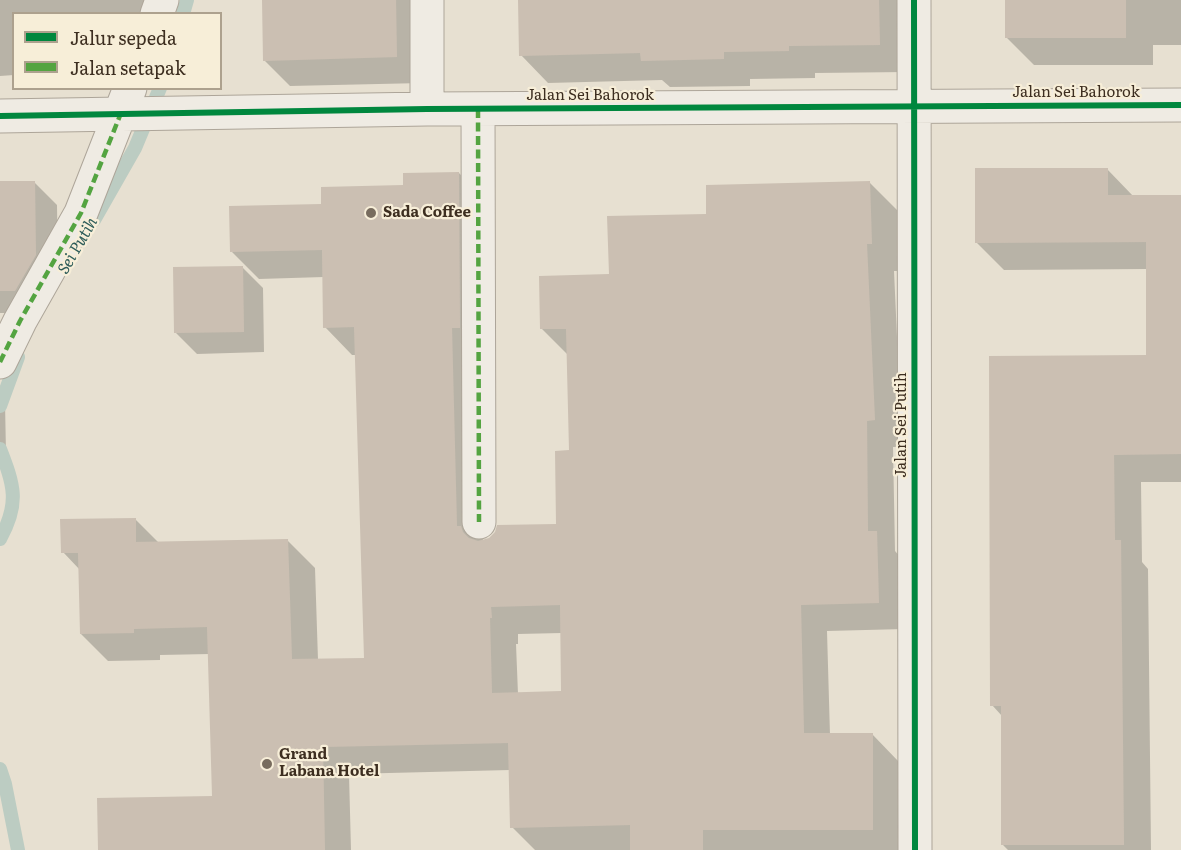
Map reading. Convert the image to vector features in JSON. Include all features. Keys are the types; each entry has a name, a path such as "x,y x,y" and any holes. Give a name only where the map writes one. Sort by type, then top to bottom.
{"street":[{"path":"427,0 427,109"},
{"name":"Jalan Sei Putih","path":"914,0 915,850"},
{"path":"0,362 20,321 81,213 126,105"},
{"name":"Jalan Sei Bahorok","path":"0,116 126,105 167,112 1181,105"},
{"path":"478,109 479,522"}],"building":[{"path":"262,0 396,0 397,57 263,61"},
{"path":"518,0 879,0 880,45 789,46 789,51 724,52 724,59 641,61 640,53 519,56"},
{"path":"1005,0 1126,0 1126,38 1005,38"},
{"path":"975,168 1108,168 1108,195 1181,195 1181,454 1114,455 1115,540 1121,540 1124,845 1001,845 1001,706 990,706 989,356 1146,355 1146,242 975,243"},
{"path":"459,172 460,328 452,328 457,526 461,526 469,538 478,541 489,538 495,532 497,525 556,524 555,451 569,450 566,329 540,329 539,276 609,274 607,216 706,214 706,185 870,181 872,244 867,244 875,420 867,421 868,531 877,531 879,603 801,605 804,733 873,733 873,830 703,830 703,850 630,850 630,825 510,828 508,743 323,747 325,850 98,850 97,798 212,796 207,627 134,629 134,633 80,634 78,553 61,553 60,519 136,518 136,542 288,539 292,659 364,658 354,327 323,328 322,250 230,252 229,206 321,204 321,187 403,185 403,173","holes":["560,605 561,691 492,693 491,607"]},
{"path":"0,181 35,181 36,255 15,291 0,291"},
{"path":"243,266 244,332 174,333 173,267"}],"waterway":[{"name":"Sei Putih","path":"184,12 187,0"},
{"name":"Sei Putih","path":"94,220 135,148 159,90"},
{"name":"Sei Putih","path":"0,406 18,357"},
{"name":"Sei Putih","path":"0,449 9,473 13,494 10,515 0,539"},
{"name":"Sei Putih","path":"0,769 18,850"}],"marked path":[{"path":"478,109 479,522"},
{"path":"0,362 20,321 81,213 121,113"}],"cycle path":[{"path":"914,0 915,850"},
{"path":"0,116 427,109 1181,105"}],"place":[{"name":"Sada Coffee","path":"371,213"},
{"name":"Grand Labana Hotel","path":"267,764"}]}
